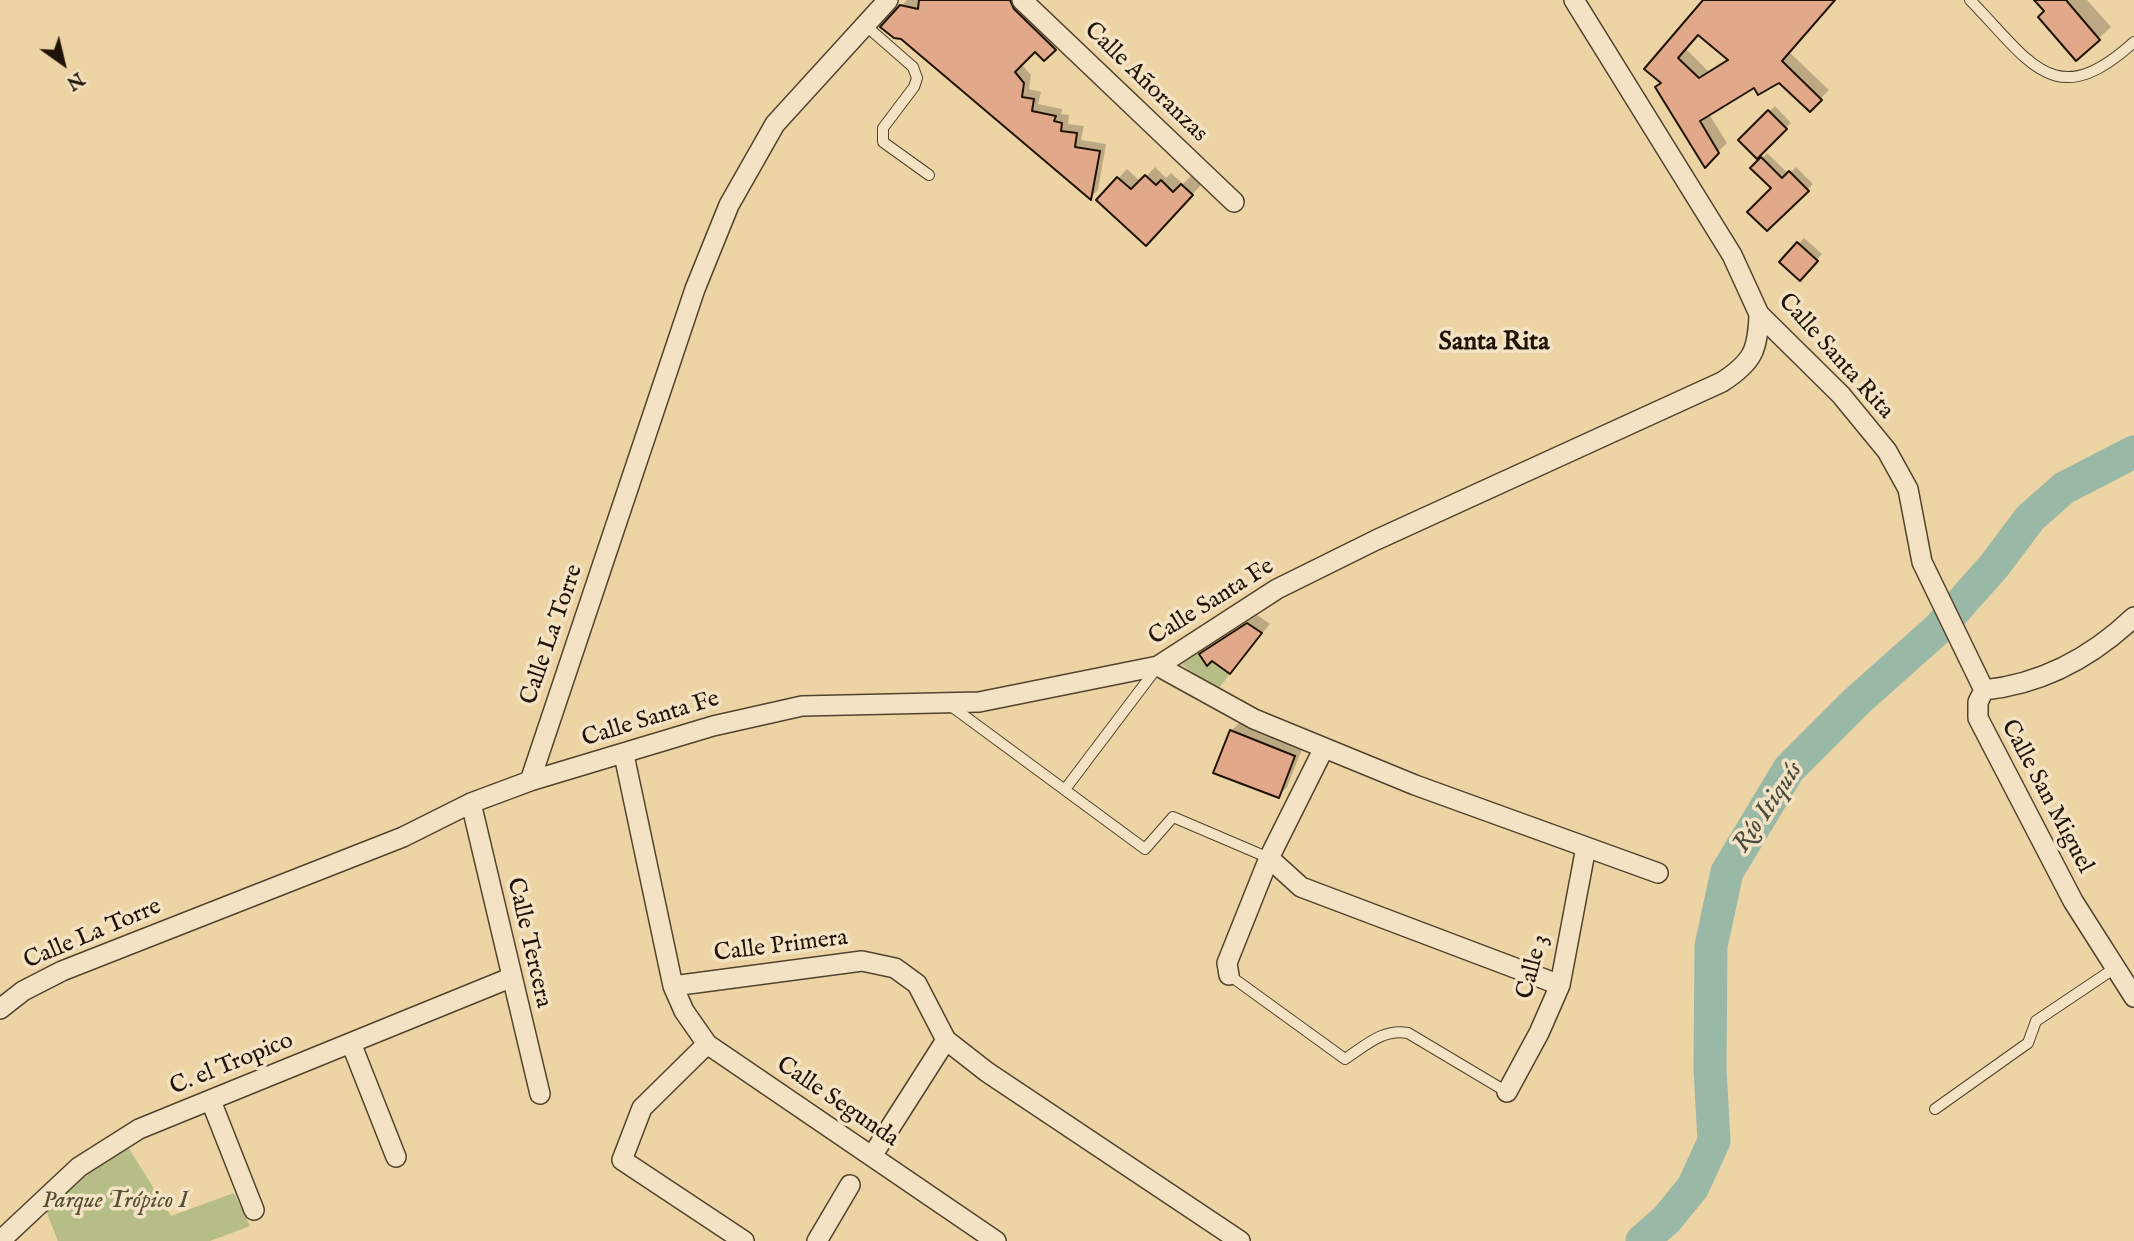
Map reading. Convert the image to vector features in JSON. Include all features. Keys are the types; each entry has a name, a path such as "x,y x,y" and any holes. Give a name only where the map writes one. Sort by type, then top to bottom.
{"street":[{"name":"Calle La Torre","path":"0,1009 23,991 62,971 403,837 471,803 530,781 695,289 729,205 775,124 888,0"},
{"name":"Calle Añoranzas","path":"1022,0 1234,202"},
{"name":"Calle Santa Rita","path":"1574,0 1604,44 1700,207 1732,254 1759,314 1841,394 1887,451 1908,489 1922,562 1984,690"},
{"name":"Calle Santa Fe","path":"530,781 624,755 713,726 802,706 950,705 1007,698 1158,666 1277,589 1376,540 1722,382 1746,365 1753,354 1758,337 1759,314"},
{"name":"Calle San Miguel","path":"2134,617 2109,641 2073,664 2013,687 1984,690 1978,702 1978,719 2073,901 2134,997"},
{"path":"1158,666 1254,719 1324,748 1415,785 1658,873"},
{"path":"1229,975 1227,963 1269,858 1324,748"},
{"path":"624,755 673,986"},
{"name":"Calle Tercera","path":"471,803 510,978 540,1094"},
{"name":"Calle 3","path":"1507,1092 1539,1033 1560,985 1586,847"},
{"path":"1269,858 1300,887 1560,985"},
{"name":"Calle Primera","path":"673,986 862,961 895,968 917,984 946,1040 986,1072 1240,1241"},
{"name":"C. el Tropico","path":"0,1241 79,1167 109,1145 139,1129 510,978"},
{"name":"Calle Segunda","path":"673,986 684,1011 707,1044 996,1241"},
{"path":"872,1156 946,1040"},
{"path":"351,1043 396,1157"},
{"path":"707,1044 642,1108 622,1160 744,1241"},
{"path":"211,1101 254,1210"},
{"path":"817,1241 850,1185"}],"lane":[{"path":"1970,0 2035,66 2061,78 2085,77 2111,63 2134,42"},
{"path":"865,25 913,67 917,78 914,87 883,128 883,142 929,175"},
{"path":"1066,788 1158,666"},
{"path":"950,705 1066,788 1145,849 1173,817 1269,858"},
{"path":"1935,1109 2028,1043 2036,1021 2115,968"},
{"path":"1229,975 1345,1059 1380,1035 1395,1030 1408,1033 1507,1092"}],"green space":[{"path":"1198,653 1207,665 1212,661 1230,674 1218,689 1181,664"},
{"name":"Parque Trópico I","path":"128,1147 171,1216 234,1193 250,1226 210,1241 58,1241 46,1211 73,1185"}],"building":[{"path":"919,0 1010,0 1014,9 1056,50 1044,61 1035,52 1015,72 1024,83 1022,97 1034,99 1032,111 1056,116 1054,121 1062,123 1061,131 1077,133 1075,147 1100,151 1091,200 901,39 894,38 880,27 900,5 918,9"},
{"path":"1703,0 1835,0 1782,61 1822,100 1810,112 1779,83 1758,95 1754,88 1700,121 1719,153 1705,168 1655,87 1661,83 1644,69","holes":["1698,35 1728,60 1699,78 1678,58"]},
{"path":"2034,0 2066,0 2100,40 2076,61 2038,17 2044,11"},
{"path":"1768,110 1787,129 1757,159 1738,140"},
{"path":"1761,157 1782,178 1789,171 1809,191 1767,231 1747,212 1771,188 1750,168"},
{"path":"1145,175 1156,185 1161,180 1173,192 1181,184 1193,195 1146,246 1096,200 1117,177 1131,189"},
{"path":"1797,242 1818,261 1800,281 1779,262"},
{"path":"1247,623 1262,633 1230,674 1212,661 1207,666 1199,654"},
{"path":"1230,730 1295,756 1279,798 1213,773"}],"waterway":[{"name":"Río Itiquís","path":"1642,1241 1667,1219 1693,1187 1714,1141 1710,1069 1711,946 1727,872 1789,769 1857,701 1939,628 1994,566 2030,518 2064,488 2134,452"}],"district":[{"name":"Santa Rita","path":"1494,344"}]}
